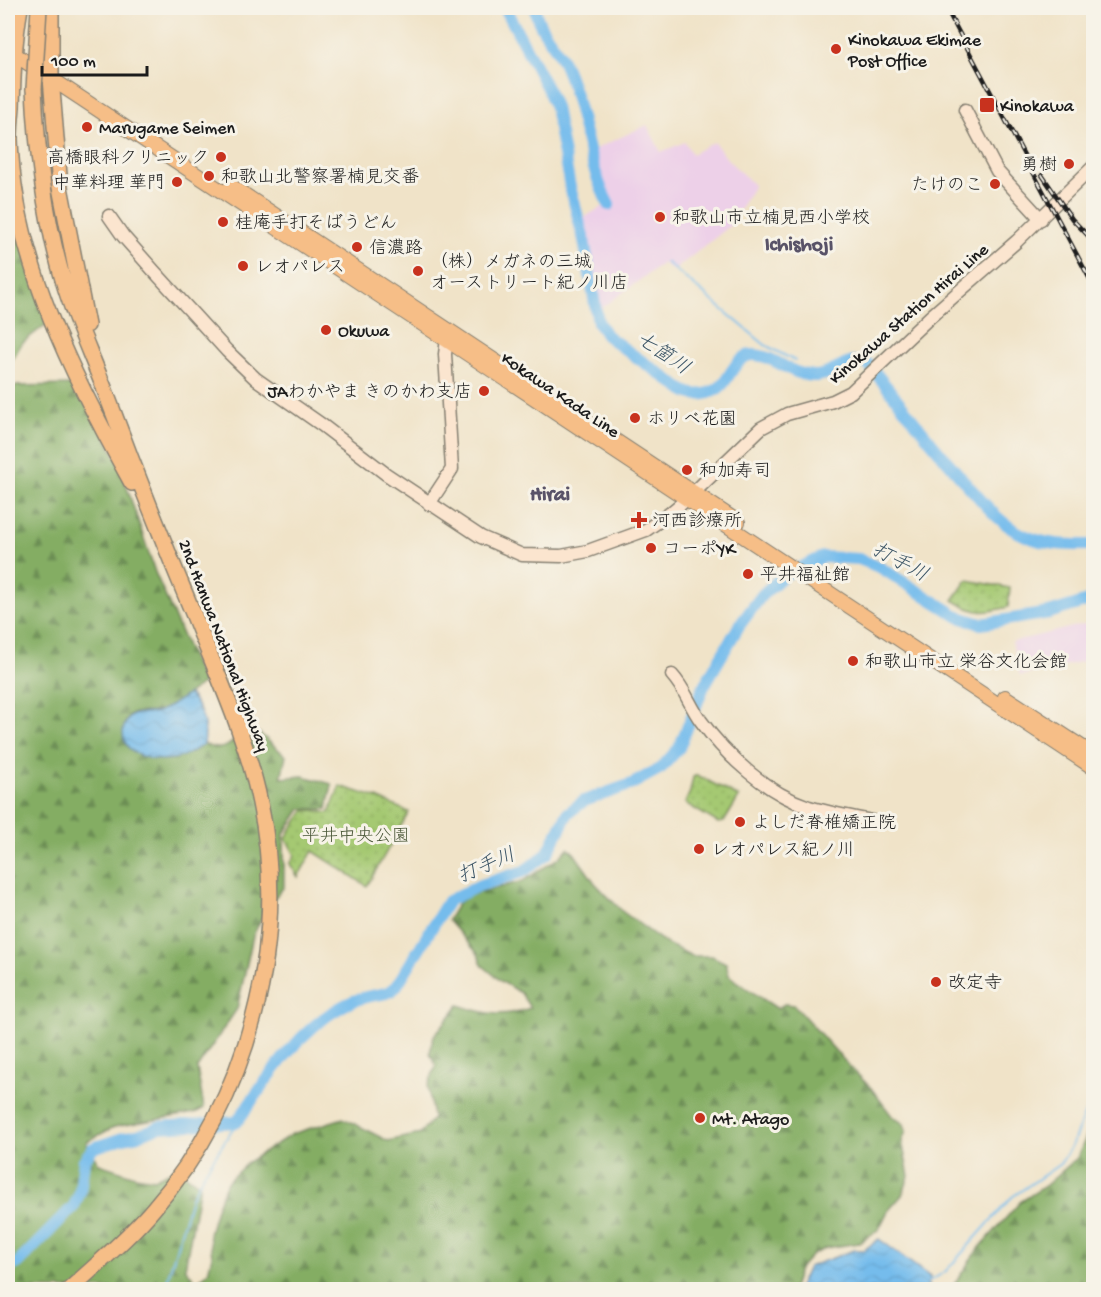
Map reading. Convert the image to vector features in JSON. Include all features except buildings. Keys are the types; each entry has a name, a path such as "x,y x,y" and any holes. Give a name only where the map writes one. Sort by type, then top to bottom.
{"highway":[{"path":"20,8 11,47 10,138 18,209 37,280 67,355 104,433 158,529"},
{"name":"2nd Hanwa National Highway","path":"39,8 34,89 39,164 56,251 77,320 158,529 233,713 250,762 261,805 267,848 269,905 263,978 244,1049 222,1103 201,1142 155,1208 71,1289"},
{"path":"51,8 51,73 60,187 90,338 104,388"}],"main road":[{"name":"Kokawa Kada Line","path":"11,47 856,605 1094,768"},
{"name":"Kokawa Kada Line","path":"856,605 1094,755"}],"street":[{"path":"965,110 997,171 1041,219"},
{"name":"Kinokawa Station Hirai Line","path":"109,216 138,254 227,351 256,379 429,504 481,537 522,555 561,556 588,551 646,530 691,496 761,428 786,414 842,398 851,392 1041,219 1094,166"},
{"path":"429,504 452,469 445,354 448,335"},
{"path":"672,675 698,715 734,758 755,778 809,807 881,824"}],"shaded area":[{"name":"和歌山市立楠見西小学校","path":"647,125 661,152 685,142 692,154 714,142 728,160 754,185 730,226 673,271 663,263 602,308 583,218 612,201 593,150"},
{"path":"1093,622 1093,659 1020,676 1012,642"}],"green space":[{"path":"8,228 34,256 56,317 22,343 8,367"},
{"path":"80,385 120,466 155,572 203,683 165,709 156,712 138,712 130,716 124,730 127,745 130,749 191,753 204,744 217,748 228,746 246,729 259,733 286,756 281,778 303,776 332,784 327,809 301,809 284,834 284,887 268,905 253,936 237,1009 197,1068 204,1108 195,1113 114,1127 86,1142 99,1164 135,1176 154,1179 176,1168 200,1185 185,1268 197,1282 208,1272 212,1256 209,1234 216,1208 227,1182 248,1162 292,1134 343,1118 388,1141 420,1134 433,1118 428,1086 436,1066 430,1053 433,1037 459,1005 494,1014 511,1013 530,1008 521,993 502,982 482,965 478,954 448,920 458,903 470,895 523,881 559,858 568,848 595,883 623,912 667,944 692,956 712,956 726,963 729,975 778,1009 784,1004 794,1005 871,1088 892,1116 904,1124 906,1131 902,1141 909,1176 903,1194 888,1211 879,1229 859,1243 826,1248 812,1255 799,1269 793,1289 8,1289 8,386"},
{"path":"967,580 1010,588 1008,607 979,611 953,600"},
{"path":"697,775 739,797 724,822 718,823 685,803 693,777"},
{"name":"平井中央公園","path":"340,786 377,798 409,812 367,886 313,851 298,877 290,864 295,855 286,839 289,832 304,811 329,813"},
{"path":"1089,1130 1093,1130 1093,1289 951,1289 976,1252 1020,1202 1045,1186 1077,1158"}],"water":[{"path":"189,694 202,718 205,730 204,744 184,756 164,760 141,756 128,747 123,733 130,717 136,714 161,711"},
{"path":"879,1239 930,1277 928,1286 933,1289 798,1289 808,1267 854,1250 864,1250"}],"waterway":[{"name":"七箇川","path":"505,8 555,107 570,187 584,240 598,322 606,335 678,387 694,394 716,390 738,362 751,355 759,355 798,373 816,376 855,362 868,364 952,468 985,505 1008,526 1043,542 1094,545"},
{"path":"535,8 539,22 559,53 569,78 595,170 609,205"},
{"path":"666,262 765,345 795,361"},
{"name":"七箇川","path":"800,369 801,374"},
{"name":"打手川","path":"8,1268 18,1263 74,1206 80,1192 84,1160 93,1148 159,1127 237,1122 283,1058 325,1017 353,1001 386,993 396,987 448,901 478,886 524,871 547,854 568,813 584,801 632,784 661,768 679,748 704,686 739,626 762,595 784,575 823,557 859,559 881,568 959,617 981,624 1049,613 1094,599"},
{"path":"928,1282 945,1272 1012,1197 1060,1164 1071,1147 1086,1111 1094,1106"},
{"path":"152,1290 167,1281 191,1198 237,1122"}],"railway":[{"path":"946,8 1094,287"},
{"path":"1042,175 1072,219 1094,242"}],"place":[{"name":"Kinokawa Ekimae Post Office","path":"836,49"},
{"name":"Kinokawa","path":"987,105"},
{"name":"Marugame Seimen","path":"87,127"},
{"name":"高橋眼科クリニック","path":"221,157"},
{"name":"勇樹","path":"1069,164"},
{"name":"和歌山北警察署楠見交番","path":"209,176"},
{"name":"中華料理 華門","path":"177,182"},
{"name":"たけのこ","path":"995,184"},
{"name":"和歌山市立楠見西小学校","path":"660,217"},
{"name":"桂庵手打そばうどん","path":"223,222"},
{"name":"信濃路","path":"357,247"},
{"name":"レオパレス","path":"243,266"},
{"name":"（株）メガネの三城 オーストリート紀ノ川店","path":"418,271"},
{"name":"Okuwa","path":"326,330"},
{"name":"JAわかやま きのかわ支店","path":"484,391"},
{"name":"ホリベ花園","path":"635,418"},
{"name":"和加寿司","path":"687,470"},
{"name":"河西診療所","path":"639,520"},
{"name":"コーポYK","path":"651,548"},
{"name":"平井福祉館","path":"748,574"},
{"name":"和歌山市立 栄谷文化会館","path":"853,661"},
{"name":"よしだ脊椎矯正院","path":"740,822"},
{"name":"レオパレス紀ノ川","path":"699,849"},
{"name":"改定寺","path":"936,982"},
{"name":"Mt. Atago","path":"700,1118"}],"district":[{"name":"Ichishoji","path":"799,243"},
{"name":"Hirai","path":"550,493"}]}
